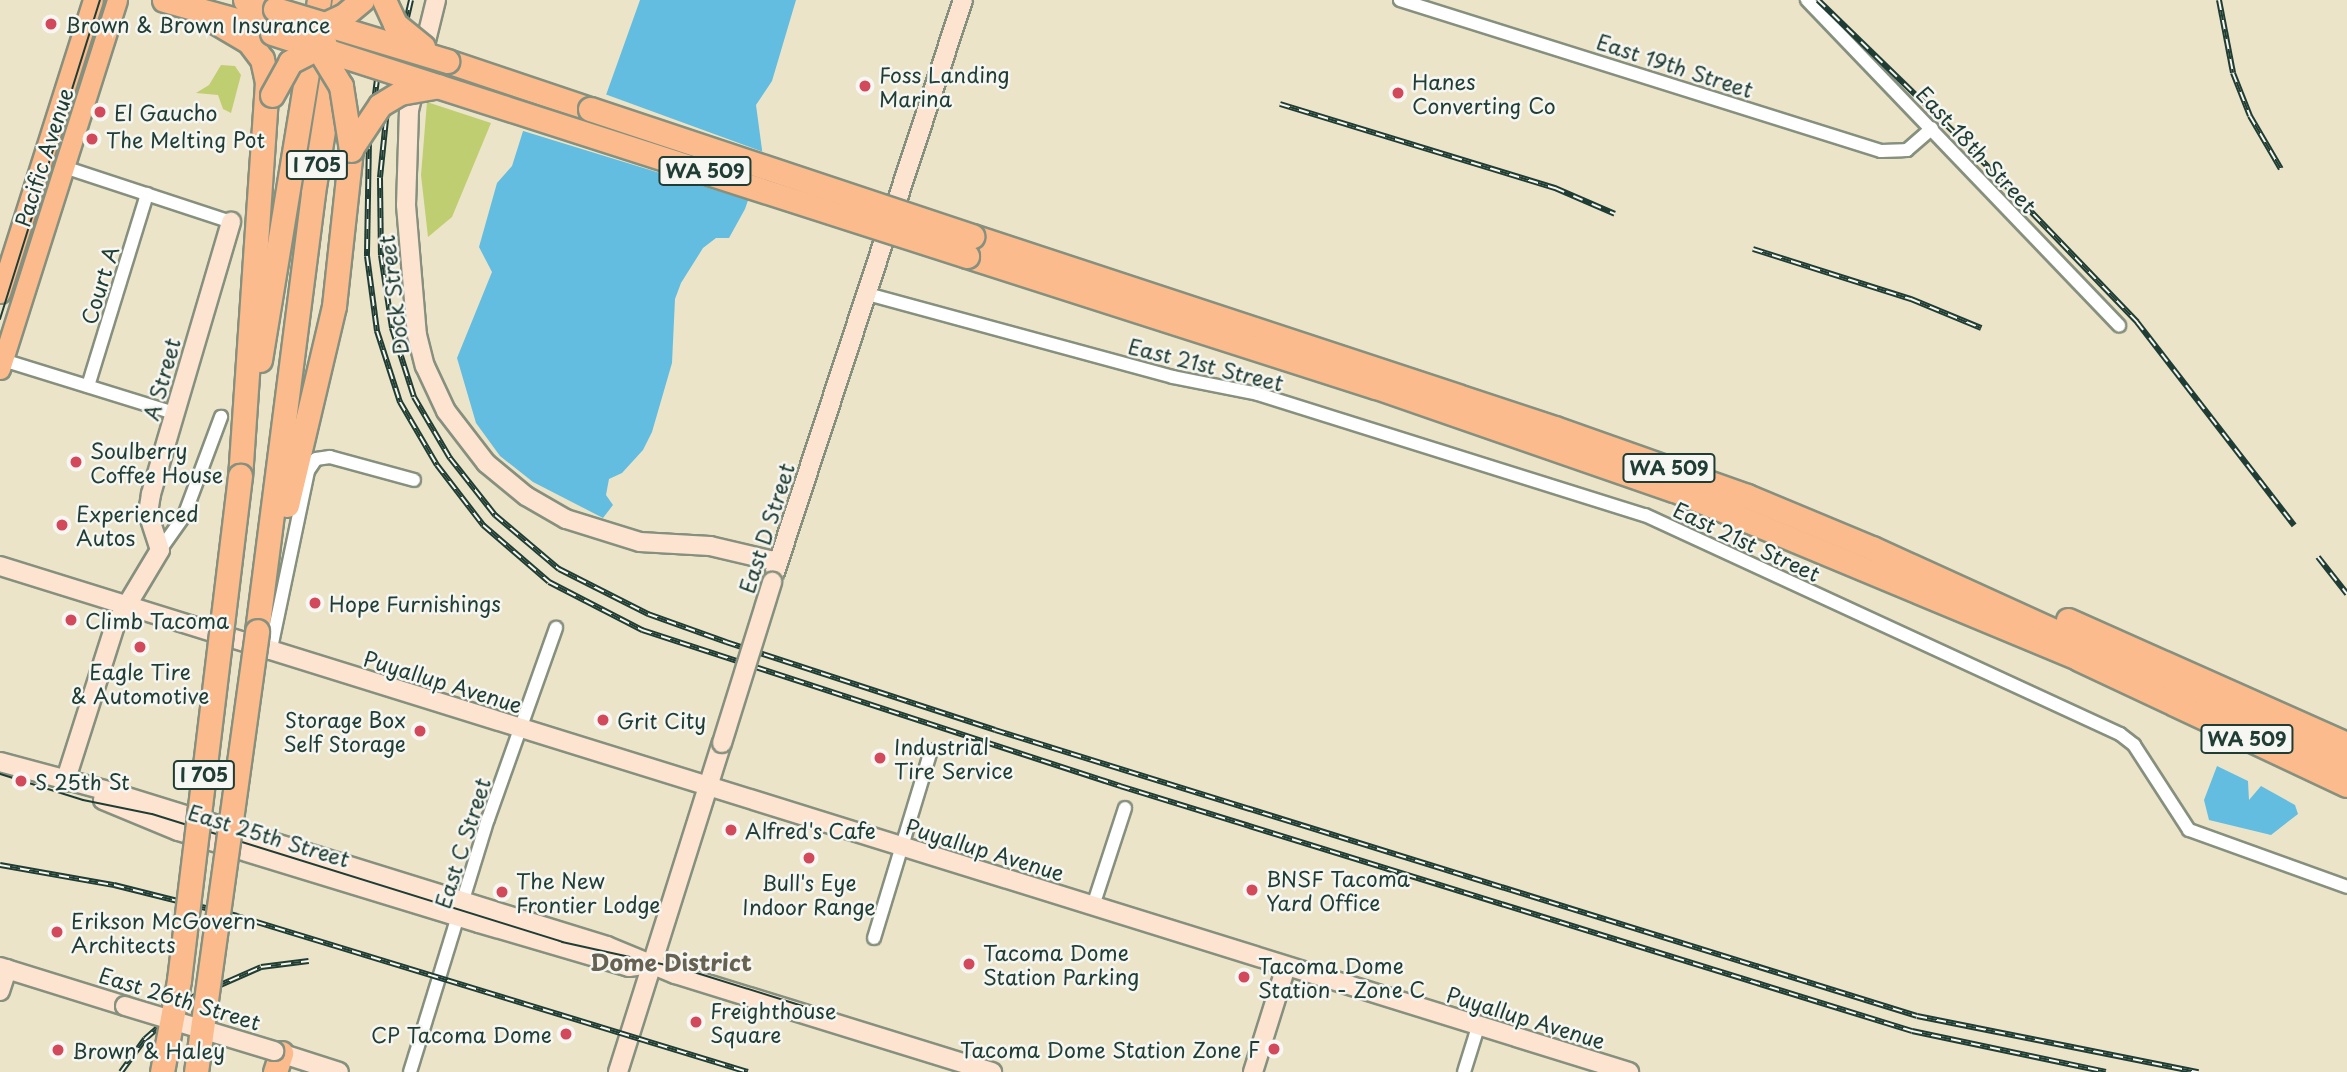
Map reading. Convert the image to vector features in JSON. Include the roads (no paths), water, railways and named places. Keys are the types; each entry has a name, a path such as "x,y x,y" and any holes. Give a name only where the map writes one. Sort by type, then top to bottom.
{"highway":[{"name":"WA 509","path":"164,0 272,33 373,39 447,61 1674,491 1845,558 2159,699 2342,775"},
{"name":"WA 509","path":"244,0 275,9 366,61 969,246 1619,450 1872,548 2342,775"},
{"path":"257,631 331,321 351,150 344,97 311,0"},
{"name":"I 705","path":"162,1072 179,980 260,305 319,0"},
{"path":"333,73 344,0"},
{"name":"I 705","path":"210,1072 222,888 306,259 333,73 350,0"},
{"path":"270,95 290,62 362,0"},
{"path":"384,0 400,30 447,61"},
{"path":"197,10 249,42 266,69 270,95 260,305"},
{"path":"351,150 369,117 389,98 408,90 443,86"},
{"path":"196,1072 222,888"}],"main road":[{"name":"Pacific Avenue","path":"0,293 93,0"},
{"name":"Pacific Avenue","path":"1,364 117,0"}],"street":[{"name":"Dock Street","path":"436,0 409,110 406,205 417,335 435,390 463,435 507,481 566,519 640,542 710,546 778,562"},
{"name":"East D Street","path":"618,1072 861,301 963,0"},
{"name":"East 19th Street","path":"1400,0 1881,151 1907,150 1932,128"},
{"name":"East 18th Street","path":"1807,0 2119,325"},
{"path":"64,167 231,222"},
{"name":"Court A","path":"88,386 147,194"},
{"name":"A Street","path":"160,550 149,503 231,222"},
{"name":"East 21st Street","path":"861,301 1173,377 1258,394 1646,515 2120,734 2134,745 2189,830 2347,887"},
{"path":"1,364 88,386 174,413"},
{"path":"65,782 115,625 184,516 221,417"},
{"path":"270,653 308,471 316,458 330,457 414,480"},
{"name":"Puyallup Avenue","path":"0,566 270,653 355,677 1629,1072"},
{"name":"East C Street","path":"410,1072 460,910 556,628"},
{"path":"874,939 931,750"},
{"name":"East 25th Street","path":"0,762 65,782 162,825 460,910 629,967 650,964 992,1072"},
{"path":"1093,906 1125,808"},
{"path":"1253,1072 1286,967"},
{"path":"0,991 4,968"},
{"name":"East 26th Street","path":"4,968 125,1006 277,1059 339,1072"},
{"path":"1464,1072 1478,1027"}],"water":[{"path":"640,0 796,0 772,81 756,105 763,157 745,209 729,238 716,238 703,248 681,283 675,299 672,363 652,432 643,450 622,473 609,479 606,495 613,505 603,518 533,482 500,456 476,423 457,358 492,272 479,247 497,183 512,166 524,128 606,95"},
{"path":"2217,766 2248,781 2249,800 2261,786 2295,805 2298,814 2271,835 2209,820 2204,800"}],"tram line":[{"path":"0,319 100,0"},
{"path":"0,774 83,800 152,814 562,942 684,969 803,1006"}],"railway":[{"path":"394,0 380,57 369,139 367,256 377,331 400,402 437,465 483,525 549,582 642,630 1120,786 1912,1031 2106,1072"},
{"path":"411,0 388,100 380,178 381,255 392,328 414,397 450,458 495,515 559,569 648,614 726,642 995,730 1917,1016 2198,1072"},
{"path":"1818,0 1964,142 2137,322 2294,525"},
{"path":"2219,0 2233,73 2250,116 2281,169"},
{"path":"1280,104 1555,188 1615,214"},
{"path":"1753,249 1911,299 1981,328"},
{"path":"2318,557 2347,594"},
{"path":"0,865 114,885 237,916 748,1072"},
{"path":"121,1072 145,1039 193,997 261,967 309,961"}],"place":[{"name":"Brown & Brown Insurance","path":"51,24"},
{"name":"Foss Landing Marina","path":"865,86"},
{"name":"Hanes Converting Co","path":"1398,93"},
{"name":"El Gaucho","path":"100,112"},
{"name":"The Melting Pot","path":"92,139"},
{"name":"Soulberry Coffee House","path":"76,462"},
{"name":"Experienced Autos","path":"62,525"},
{"name":"Hope Furnishings","path":"315,603"},
{"name":"Climb Tacoma","path":"71,620"},
{"name":"Eagle Tire & Automotive","path":"140,647"},
{"name":"Grit City","path":"603,720"},
{"name":"Storage Box Self Storage","path":"420,731"},
{"name":"Industrial Tire Service","path":"880,758"},
{"name":"S 25th St","path":"21,781"},
{"name":"Alfred's Cafe","path":"731,830"},
{"name":"Bull's Eye Indoor Range","path":"809,858"},
{"name":"BNSF Tacoma Yard Office","path":"1252,890"},
{"name":"The New Frontier Lodge","path":"502,892"},
{"name":"Erikson McGovern Architects","path":"57,932"},
{"name":"Tacoma Dome Station Parking","path":"969,964"},
{"name":"Tacoma Dome Station - Zone C","path":"1244,977"},
{"name":"Freighthouse Square","path":"696,1022"},
{"name":"CP Tacoma Dome","path":"566,1034"},
{"name":"Tacoma Dome Station Zone F","path":"1274,1049"},
{"name":"Brown & Haley","path":"58,1050"}],"district":[{"name":"Dome District","path":"671,962"}]}
